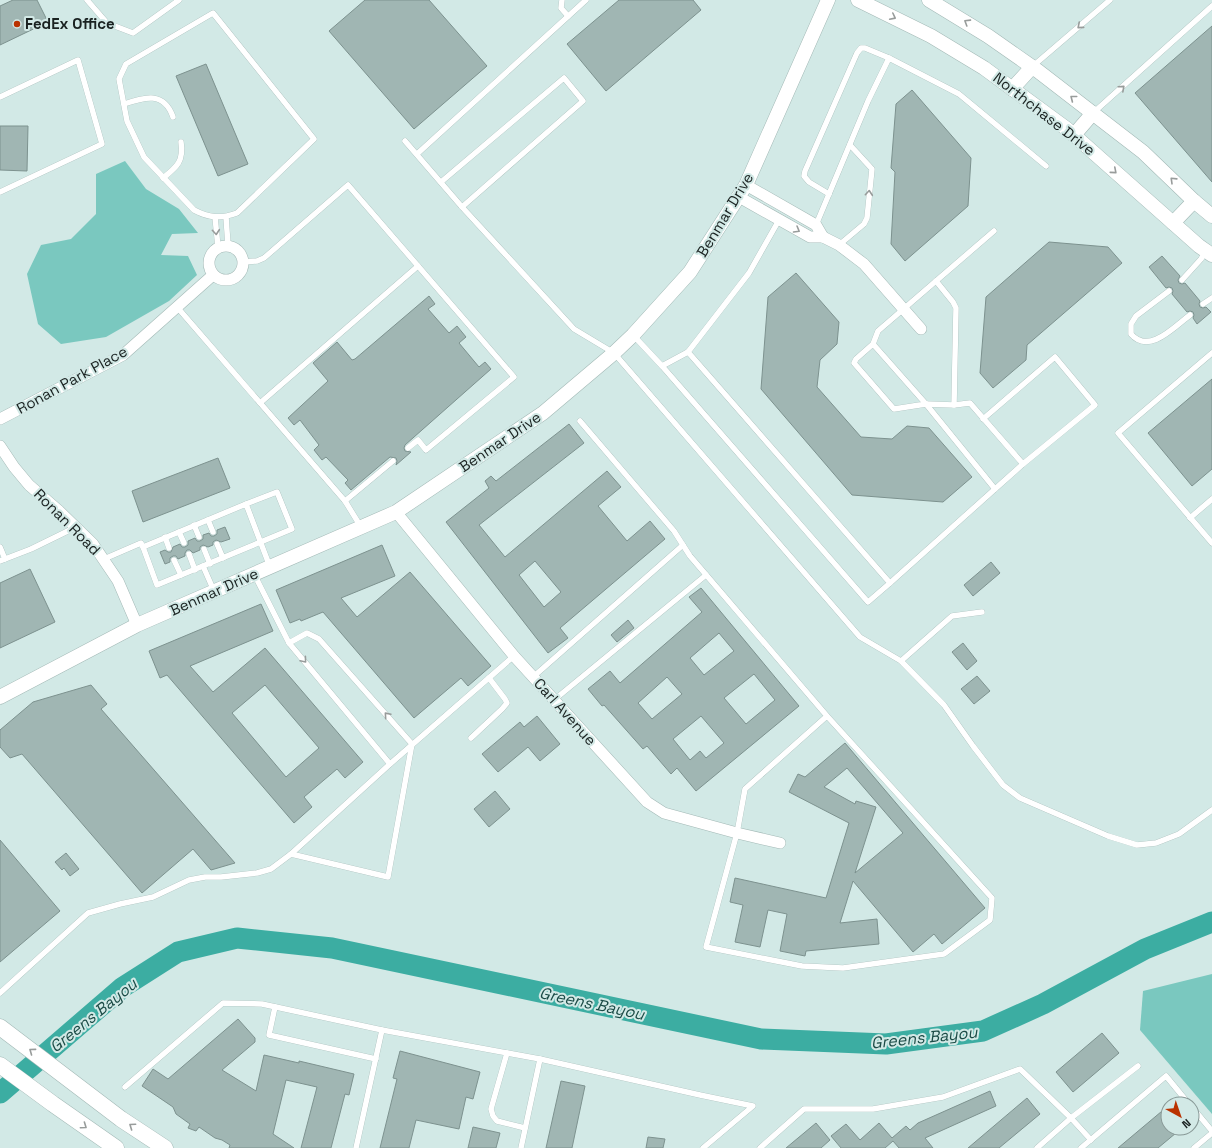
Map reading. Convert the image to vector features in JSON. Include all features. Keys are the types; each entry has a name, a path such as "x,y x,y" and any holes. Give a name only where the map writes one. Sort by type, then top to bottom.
{"main road":[{"path":"0,1028 74,1082 121,1119 165,1148"},
{"path":"0,1065 116,1148"}],"street":[{"name":"Benmar Drive","path":"0,697 137,625 396,512 543,414 614,354 690,272 746,185 828,0"},
{"name":"Northchase Drive","path":"858,0 930,36 984,68 1012,88 1074,134 1173,223 1209,253"},
{"name":"Northchase Drive","path":"929,0 988,36 1093,113 1143,152 1194,201 1212,216"},
{"path":"1012,88 1032,67"},
{"path":"1074,134 1093,113"},
{"path":"746,185 816,225 823,237"},
{"path":"739,197 810,237 823,237 839,245 864,264 921,329"},
{"path":"1173,223 1194,201"},
{"path":"223,246 234,247 238,250 243,262 241,271 234,278 223,280 213,275 208,266 210,255 223,246"},
{"name":"Ronan Park Place","path":"0,419 123,356 213,275"},
{"name":"Ronan Road","path":"0,446 14,467 29,485 93,544 118,582 137,625"},
{"name":"Carl Avenue","path":"396,512 514,656 646,802 664,813 780,843"}],"lane":[{"path":"87,0 107,23 133,33 179,0"},
{"path":"562,0 561,8 568,16"},
{"path":"417,154 586,0"},
{"path":"1032,67 1110,0"},
{"path":"1093,113 1212,6"},
{"path":"212,13 314,139 237,213 226,217 204,215 194,210 163,178 144,157 127,121 119,78 126,64 212,13"},
{"path":"828,194 809,182 804,176 805,171 857,52 861,48 865,48 889,58 959,94 1046,166"},
{"path":"816,225 868,101 889,58"},
{"path":"0,97 78,60 102,144 0,192"},
{"path":"441,182 564,78 583,101 462,207"},
{"path":"124,104 147,98 158,99 167,105 173,117"},
{"path":"406,141 462,207 574,329 614,354 860,637 901,661 944,705 1003,785 1020,798 1108,836 1137,844 1156,843 1179,834 1212,810"},
{"path":"163,178 176,167 181,158 181,142"},
{"path":"839,245 864,224 867,218 872,169 850,145"},
{"path":"243,262 257,261 264,258 348,185 514,377 426,450 418,440 408,448"},
{"path":"215,217 223,246"},
{"path":"223,246 226,217"},
{"path":"662,366 688,352 749,273 779,220"},
{"path":"994,231 878,331 873,344 856,359 854,363 894,409 926,404 954,405 970,403 1023,464"},
{"path":"1182,280 1200,259 1209,253"},
{"path":"260,403 418,266"},
{"path":"936,281 956,308 954,405"},
{"path":"1169,291 1136,316 1131,324 1131,334 1136,340 1142,342 1157,340 1190,315"},
{"path":"1203,304 1212,298"},
{"path":"177,307 345,501 361,527"},
{"path":"632,335 662,366 868,602 1023,464 1095,405 1055,357 983,418"},
{"path":"873,344 926,404 995,489"},
{"path":"688,352 890,583"},
{"path":"1212,353 1118,432 1212,542"},
{"path":"580,421 674,530 690,556 827,716 992,898 990,920 944,954 843,968 802,966 706,947 737,833 745,789 827,716"},
{"path":"345,501 393,461"},
{"path":"104,559 141,543 157,585 292,529 277,492 143,547"},
{"path":"1190,518 1212,499"},
{"path":"246,504 270,567"},
{"path":"208,520 213,532"},
{"path":"194,525 199,537"},
{"path":"0,547 3,560 31,549 76,527"},
{"path":"179,532 184,543"},
{"path":"165,538 169,548"},
{"path":"217,544 223,558"},
{"path":"533,677 683,545"},
{"path":"204,549 210,564"},
{"path":"189,554 195,570"},
{"path":"174,560 180,575"},
{"path":"203,566 214,592"},
{"path":"254,574 289,643 390,764"},
{"path":"554,700 706,575"},
{"path":"901,661 952,616 982,612"},
{"path":"289,643 307,633 319,639 412,744"},
{"path":"0,993 88,913 153,897 189,880 205,877 221,877 257,873 271,869 291,854 412,744 514,656"},
{"path":"471,738 502,709 507,702 489,678"},
{"path":"291,854 388,877 412,744"},
{"path":"125,1087 223,1003 262,1004 382,1030 540,1059 700,1096 753,1106 703,1148"},
{"path":"275,1007 268,1035 376,1059"},
{"path":"356,1148 382,1030"},
{"path":"507,1053 492,1108 493,1116 497,1121 525,1128"},
{"path":"521,1148 540,1059"},
{"path":"1037,1148 1071,1118 1138,1066"},
{"path":"760,1148 804,1109 872,1109 943,1097 1020,1069 1071,1118 1091,1140"},
{"path":"1081,1148 1166,1076 1182,1096"},
{"path":"1194,1148 1212,1132 1200,1117"}],"shaded area":[{"path":"125,161 146,189 179,209 198,233 172,234 161,255 188,256 197,275 169,301 106,337 61,344 38,324 27,274 41,245 71,239 96,214 96,174"},
{"path":"1212,974 1212,1114 1200,1100 1200,1096 1197,1096 1140,1030 1143,991"}],"building":[{"path":"13,0 37,0 48,22 0,45 0,6"},
{"path":"365,0 429,0 487,66 414,129 329,31"},
{"path":"619,0 693,0 701,10 606,91 567,44"},
{"path":"1212,26 1212,182 1135,93"},
{"path":"206,64 248,164 218,176 176,76"},
{"path":"912,90 971,158 968,206 905,261 891,244 895,172 891,168 896,104"},
{"path":"0,126 28,126 27,171 0,170"},
{"path":"1049,242 1108,247 1122,263 1027,345 1026,360 993,388 980,373 986,297"},
{"path":"1162,256 1180,276 1178,280 1179,283 1185,283 1200,301 1200,307 1206,307 1211,312 1197,324 1193,318 1193,312 1187,312 1172,294 1172,288 1166,288 1149,267"},
{"path":"796,273 839,322 837,344 820,360 817,387 861,437 892,439 907,426 929,428 972,477 943,502 852,495 761,389 768,297"},
{"path":"429,296 435,304 428,309 449,333 457,326 466,337 459,343 479,367 485,362 491,369 405,445 405,451 411,452 396,465 396,458 390,457 351,490 345,483 348,480 326,457 322,460 314,450 319,445 300,420 294,425 288,418 328,381 313,363 337,342 352,360 355,359"},
{"path":"1212,379 1212,469 1192,486 1148,433"},
{"path":"569,424 584,443 479,525 505,557 607,471 621,487 598,506 627,541 650,521 665,539 560,628 568,638 548,653 446,522 489,488 485,481 491,476 496,481","holes":["535,561 561,592 544,607 519,575"]},
{"path":"218,458 230,488 143,522 132,491"},
{"path":"225,527 230,539 221,542 216,540 213,542 213,545 208,547 203,545 200,547 200,550 193,553 190,550 187,550 185,556 178,559 176,556 173,556 170,558 170,562 165,564 160,552 165,550 171,552 173,547 180,544 182,547 185,547 188,545 188,541 195,538 197,541 200,541 203,539 203,535 209,533 211,536 214,536 217,534 217,530"},
{"path":"382,545 395,576 341,598 357,617 410,572 491,666 468,686 461,678 414,718 323,612 301,621 300,619 290,623 276,590"},
{"path":"991,562 1000,573 973,596 964,585"},
{"path":"30,569 55,622 0,648 0,583"},
{"path":"701,588 799,706 696,791 677,768 671,774 647,746 643,749 588,689 610,671 620,683 702,612 689,597","holes":["719,633 734,651 704,675 690,658","754,674 775,700 746,724 724,698","667,677 682,694 652,719 638,703","701,716 724,743 706,758 700,751 690,760 673,739"]},
{"path":"261,604 273,631 190,666 213,692 265,648 363,762 345,778 337,769 304,797 312,807 294,823 167,675 160,678 149,651","holes":["265,685 319,748 286,777 232,713"]},
{"path":"628,620 634,628 617,642 611,635"},
{"path":"963,643 977,661 967,670 952,652"},
{"path":"977,676 990,691 974,704 961,689"},
{"path":"91,685 107,704 101,709 235,863 211,870 193,849 142,893 22,754 10,758 0,747 0,730 33,702"},
{"path":"537,716 560,744 540,761 528,747 498,772 482,754 520,722 524,727"},
{"path":"845,743 985,908 942,944 934,934 913,952 853,881 840,923 877,919 879,944 806,951 805,956 780,951 787,914 768,910 760,947 735,942 743,905 730,902 735,878 826,898 849,823 789,792 798,774 805,777","holes":["847,768 903,833 855,873 876,807 856,801 855,804 824,787"]},
{"path":"495,791 510,809 489,827 474,809"},
{"path":"0,840 60,911 0,962"},
{"path":"66,853 79,869 70,876 64,868 62,870 55,862"},
{"path":"238,1019 255,1038 255,1042 222,1070 256,1091 264,1055 299,1063 299,1061 354,1074 349,1095 345,1094 331,1148 301,1148 317,1087 286,1080 273,1134 294,1148 229,1148 230,1145 215,1138 199,1127 196,1131 188,1128 190,1124 176,1114 173,1107 142,1086 153,1069 168,1079"},
{"path":"1102,1033 1119,1053 1073,1092 1056,1072"},
{"path":"400,1051 480,1072 473,1099 466,1097 459,1129 416,1120 409,1148 380,1148 397,1079 393,1078"},
{"path":"561,1081 585,1086 572,1148 546,1148"},
{"path":"990,1091 996,1106 925,1138 933,1148 899,1148 893,1141 885,1148 841,1148 831,1136 846,1124 860,1140 879,1123 892,1138 906,1126 910,1130 918,1123"},
{"path":"1027,1098 1040,1114 999,1148 968,1148"},
{"path":"1160,1113 1160,1136 1172,1136 1158,1148 1118,1148"},
{"path":"816,1123 830,1140 821,1148 786,1148"},
{"path":"473,1127 500,1133 496,1148 468,1148"},
{"path":"648,1137 665,1139 663,1148 646,1148"}],"waterway":[{"name":"Greens Bayou","path":"0,1093 123,987 178,952 237,938 332,948 761,1039 886,1044 983,1031 1043,1004 1145,949 1212,922"}],"place":[{"name":"FedEx Office","path":"17,24"}]}
